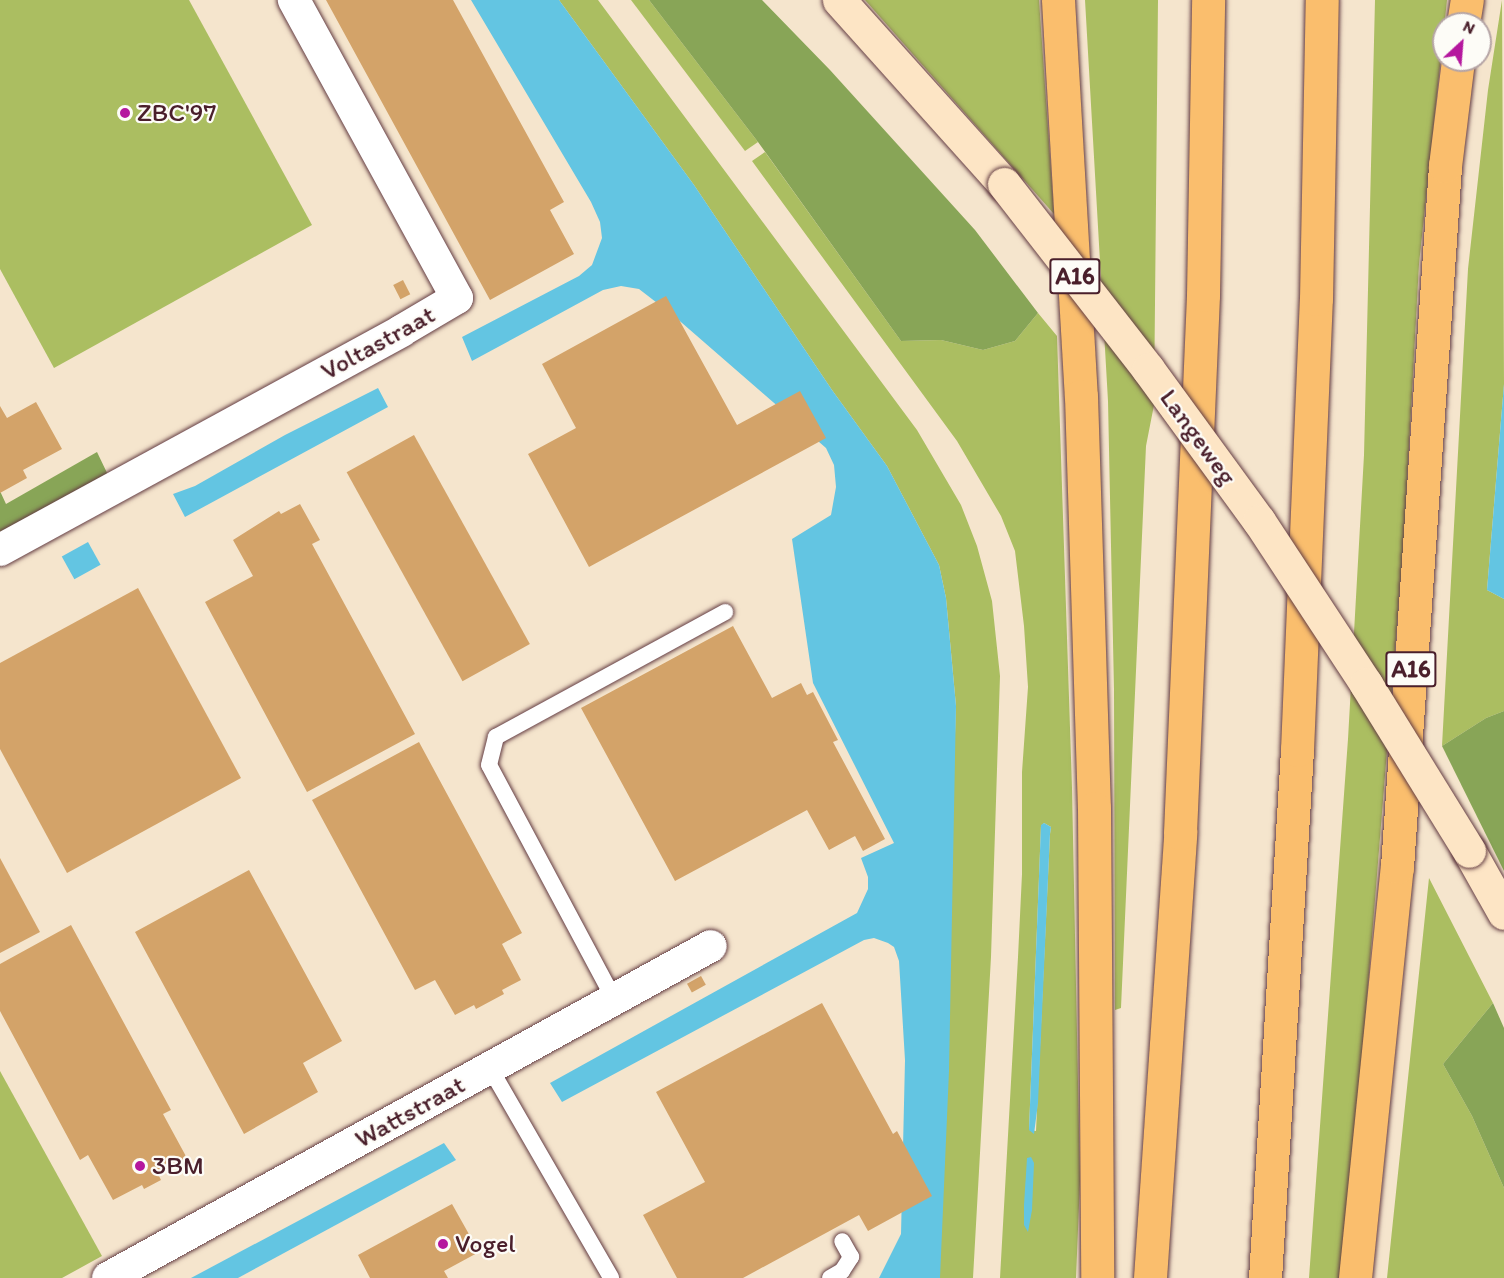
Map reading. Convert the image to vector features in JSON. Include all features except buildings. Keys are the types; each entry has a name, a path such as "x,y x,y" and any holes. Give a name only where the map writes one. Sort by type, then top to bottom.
{"highway":[{"name":"A16","path":"1058,0 1081,396 1094,808 1097,1278"},
{"path":"1150,1278 1180,832 1203,295 1208,0"},
{"path":"1265,1278 1298,738 1316,299 1322,0"},
{"name":"A16","path":"1354,1278 1397,867 1445,165 1457,72"}],"main road":[{"name":"Langeweg","path":"839,0 1004,184 1148,369 1259,521 1360,675 1469,851 1504,913"}],"street":[{"name":"Voltastraat","path":"0,550 401,331 457,298 294,0"},
{"name":"Wattstraat","path":"108,1278 711,946"}],"lane":[{"path":"614,999 489,765 496,737 725,612"},
{"path":"490,1068 611,1278"},
{"path":"830,1278 842,1271 851,1257 842,1241"}],"green space":[{"name":"ZBC'97","path":"0,0 189,0 312,225 54,368 0,269"},
{"path":"559,0 598,0 917,430 961,505 977,546 992,601 1000,676 991,957 973,1278 936,1278 956,706 946,598 939,565 887,466 832,390 694,185"},
{"path":"631,0 649,0 758,142 745,151"},
{"path":"649,0 762,0 830,70 975,230 1038,313 1015,341 983,350 941,340 901,341 758,142"},
{"path":"865,0 1039,0 1054,214"},
{"path":"1085,0 1158,0 1154,405 1146,446 1121,1008 1115,1010 1114,690 1108,401"},
{"path":"1375,0 1447,0 1446,12 1432,12 1432,72 1439,72 1419,264 1404,539 1354,1161 1341,1278 1309,1278 1348,739 1364,455"},
{"path":"1502,0 1504,384 1487,590 1504,599 1504,711 1486,718 1442,746 1468,269 1492,64"},
{"path":"765,152 901,341 941,340 983,350 1015,341 1038,313 1057,336 1072,788 1080,1181 1076,1278 1000,1278 1022,874 1022,772 1028,687 1024,626 1015,551 1001,516 957,441 752,161","holes":["1044,823 1051,827 1050,834 1036,1131 1029,1130 1041,826"]},
{"path":"97,452 109,477 0,538 0,491 6,504"},
{"path":"1504,711 1504,871 1442,746 1486,718"},
{"path":"1429,878 1493,1003 1443,1064 1472,1116 1504,1188 1504,1278 1387,1278"},
{"path":"1493,1003 1504,1028 1504,1188 1472,1116 1443,1064"},
{"path":"0,1071 102,1256 62,1278 0,1278"}],"water":[{"path":"471,0 559,0 694,185 832,390 887,466 939,565 946,598 956,706 949,1071 940,1278 879,1278 901,1234 905,1060 899,961 894,947 888,943 874,938 864,940 562,1102 550,1083 857,913 868,889 868,877 861,858 894,843 813,683 792,539 831,515 836,487 834,465 826,448 674,316 639,289 621,286 603,290 472,361 462,337 579,276 592,265 602,238 600,222 591,202"},
{"path":"1504,384 1504,599 1487,590"},
{"path":"378,388 388,407 185,517 173,494 195,486 285,435"},
{"path":"88,542 101,565 74,579 62,557"},
{"path":"1044,823 1051,827 1038,1103 1034,1134 1029,1130 1041,825"},
{"path":"444,1143 456,1160 238,1278 191,1278"},
{"path":"1031,1157 1034,1163 1032,1210 1028,1232 1024,1225 1024,1205 1027,1158"}],"place":[{"name":"ZBC'97","path":"125,113"},
{"name":"3BM","path":"140,1166"},
{"name":"Vogel","path":"443,1244"}]}
